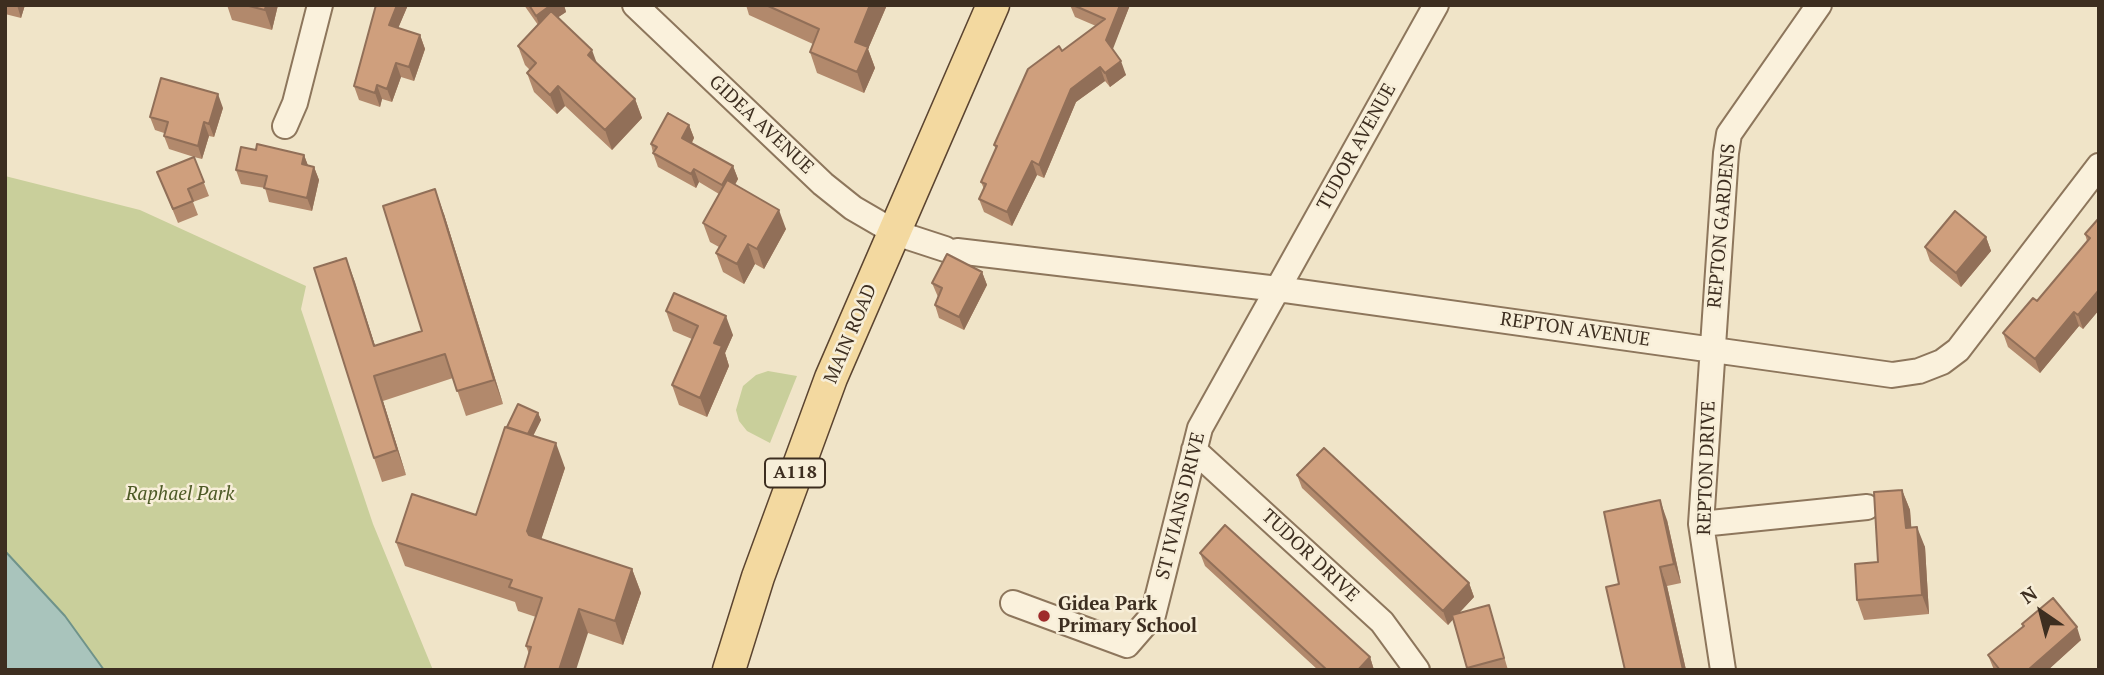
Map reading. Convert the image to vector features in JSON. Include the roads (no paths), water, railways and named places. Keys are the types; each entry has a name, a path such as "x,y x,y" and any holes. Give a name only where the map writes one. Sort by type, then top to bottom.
{"main road":[{"name":"MAIN ROAD","path":"729,670 758,576 831,378 993,5"}],"street":[{"path":"285,126 295,103 320,5"},
{"name":"GIDEA AVENUE","path":"635,5 823,184 853,208 895,233"},
{"name":"TUDOR AVENUE","path":"1278,289 1436,5"},
{"name":"REPTON GARDENS","path":"1712,349 1729,134 1819,5"},
{"name":"REPTON AVENUE","path":"895,233 951,250 1278,289 1892,375 1919,371 1942,362 1974,333 2099,166"},
{"name":"ST IVIANS DRIVE","path":"1013,603 1127,645 1153,615 1200,428 1217,393 1278,289"},
{"name":"REPTON DRIVE","path":"1712,349 1701,524 1723,670"},
{"name":"TUDOR DRIVE","path":"1195,450 1382,622 1417,670"},
{"path":"1701,524 1867,507"}],"water":[{"path":"5,551 65,616 104,670 5,670"}],"place":[{"name":"Gidea Park Primary School","path":"1044,616"}],"park label":[{"name":"Raphael Park","path":"180,495"}]}
